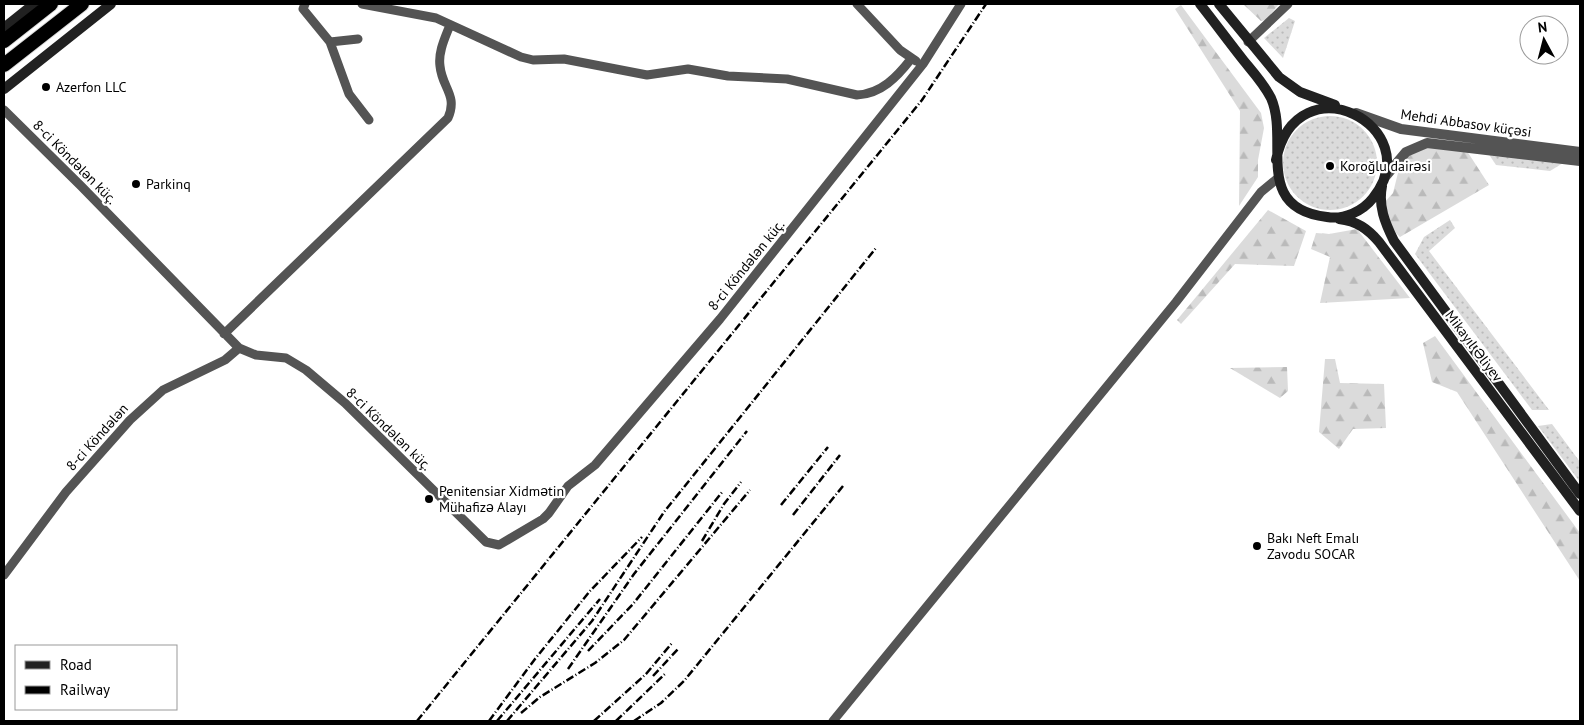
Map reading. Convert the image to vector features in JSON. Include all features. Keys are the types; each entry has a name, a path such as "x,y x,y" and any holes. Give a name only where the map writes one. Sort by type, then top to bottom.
{"highway":[{"path":"4,41 51,4"},
{"path":"4,65 82,4"}],"main road":[{"path":"4,28 34,4"},
{"path":"4,89 111,4"},
{"path":"1200,4 1270,97 1276,118 1278,178 1292,202 1310,214 1331,218 1345,216 1358,211 1379,191 1385,178 1387,164 1380,137 1368,121 1350,111 1310,97 1293,88 1272,70 1219,4"},
{"path":"1276,160 1279,143 1288,128 1300,116 1316,109 1333,107 1350,111"},
{"name":"Mikayıl Əliyev","path":"1385,178 1381,190 1382,209 1385,222 1394,241 1580,494"},
{"name":"Mikayıl Əliyev","path":"1331,218 1357,223 1366,228 1379,242 1580,511"}],"street":[{"path":"305,4 303,9 330,42 349,94 369,120"},
{"path":"362,4 405,10 436,18 521,57 533,60 564,59 647,75 688,69 728,76 787,79 857,95 865,95 887,85 911,59"},
{"path":"857,4 900,50 911,59 923,64"},
{"name":"8-ci Köndələn küç.","path":"4,110 239,348 256,355 286,358 299,364 345,403 486,542 491,545 504,544 543,519 573,481 595,465 720,319 923,64 961,4"},
{"path":"1248,42 1288,4"},
{"path":"224,334 448,118 453,107 452,99 439,64 440,52 450,25"},
{"path":"330,42 358,39"},
{"name":"Mehdi Abbasov küçəsi","path":"1350,111 1402,129 1580,152"},
{"name":"Mehdi Abbasov küçəsi","path":"1385,178 1406,152 1427,143 1580,161"},
{"path":"833,721 1170,310 1261,192 1278,178"},
{"name":"8-ci Köndələn","path":"4,575 66,492 130,420 163,390 225,360 239,348"}],"green space":[{"path":"1243,4 1279,4 1266,20 1261,21"},
{"path":"1181,5 1261,113 1264,128 1258,160 1258,177 1239,206 1240,111 1175,9"},
{"path":"1289,18 1295,21 1283,58 1264,38"},
{"name":"Koroğlu dairəsi","path":"1330,116 1348,120 1363,130 1373,145 1377,163 1373,181 1363,196 1348,206 1330,210 1312,206 1297,196 1287,181 1283,163 1287,145 1297,130 1312,120"},
{"path":"1426,146 1465,148 1489,185 1400,237 1393,230 1383,204 1393,193 1401,161 1409,154"},
{"path":"1488,153 1563,163 1550,171 1496,165"},
{"path":"1268,210 1306,231 1294,266 1235,264 1181,324 1177,320"},
{"path":"1450,220 1455,228 1429,251 1549,410 1532,410 1415,254 1424,237"},
{"path":"1357,229 1410,298 1320,303 1330,257 1311,249 1316,233 1329,234"},
{"path":"1435,336 1580,533 1580,581 1457,392 1432,382 1423,343"},
{"path":"1325,359 1335,359 1340,383 1384,384 1386,428 1353,429 1339,449 1319,432"},
{"path":"1287,367 1288,391 1280,398 1230,368"},
{"path":"1552,424 1580,462 1580,482 1538,426"}],"railway":[{"path":"417,721 922,100 986,4"},
{"path":"507,721 592,621 664,512 876,248"},
{"path":"568,669 634,574 747,431"},
{"path":"781,505 828,447"},
{"path":"793,515 840,455"},
{"path":"702,541 724,504 741,482"},
{"path":"634,721 661,703 684,681 843,486"},
{"path":"521,713 540,697 595,663 624,640 750,490"},
{"path":"588,651 633,604 723,491"},
{"path":"489,721 535,659 590,591 642,537"},
{"path":"497,721 600,599"},
{"path":"594,721 646,674 672,643"},
{"path":"653,676 678,649"},
{"path":"616,721 666,673"}],"place":[{"name":"Azerfon LLC","path":"46,87"},
{"name":"Koroğlu dairəsi","path":"1330,166"},
{"name":"Parkinq","path":"136,184"},
{"name":"Penitensiar Xidmətin Mühafizə Alayı","path":"429,499"},
{"name":"Bakı Neft Emalı Zavodu SOCAR","path":"1257,546"}]}
